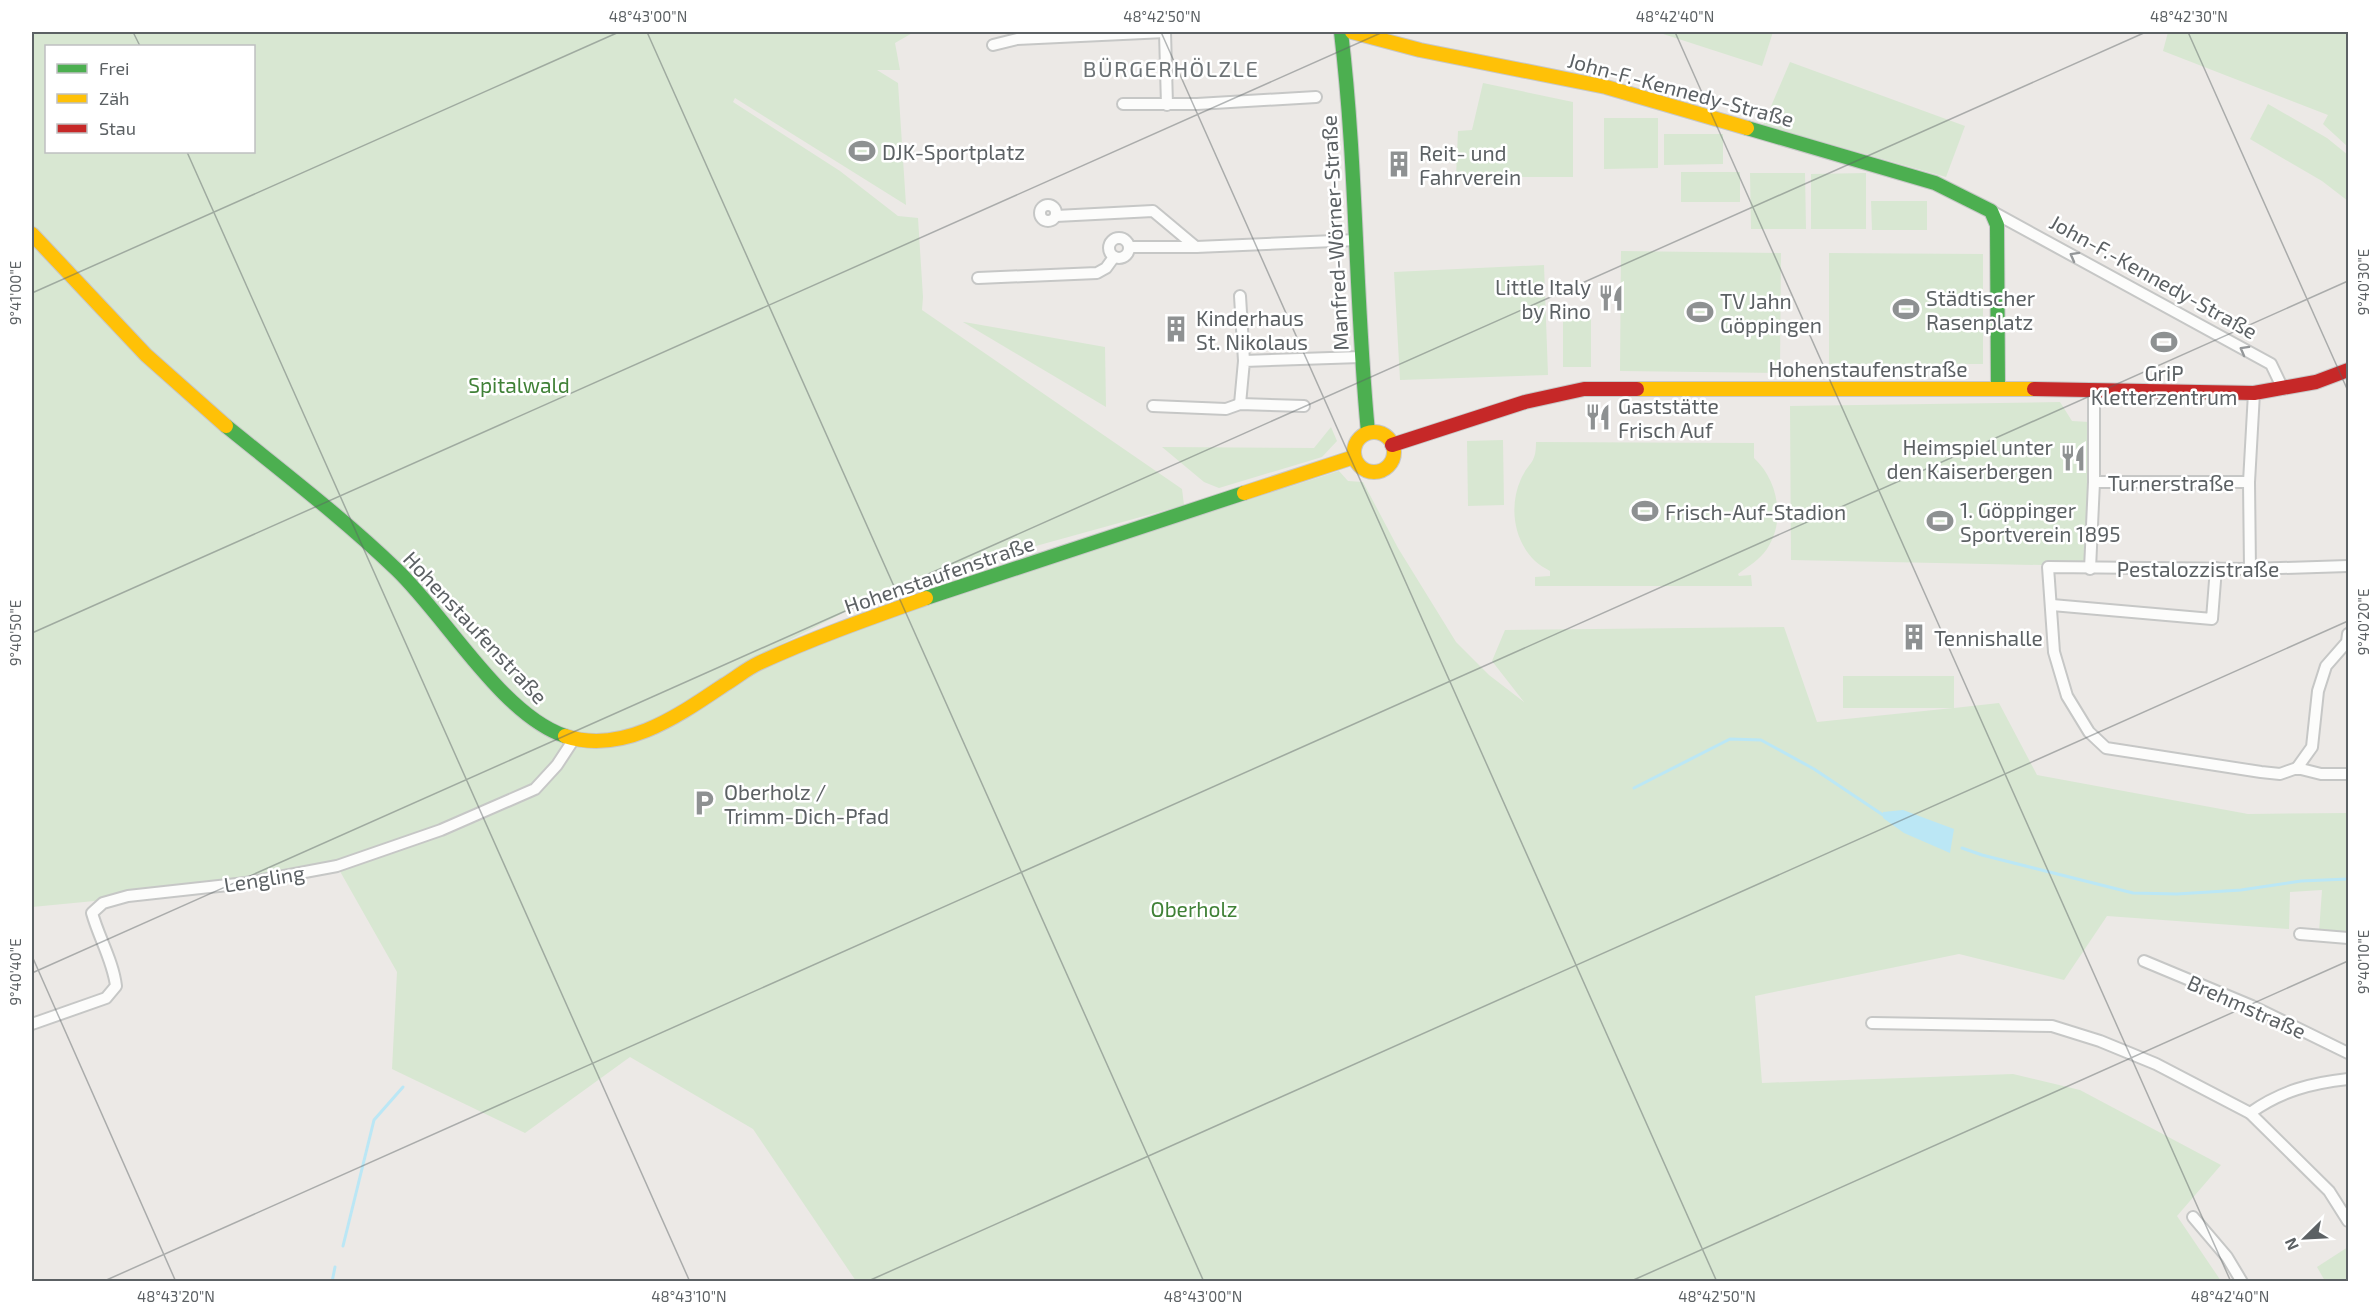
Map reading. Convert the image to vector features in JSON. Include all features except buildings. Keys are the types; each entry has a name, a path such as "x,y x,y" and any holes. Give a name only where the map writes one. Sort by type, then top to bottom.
{"main road":[{"name":"Manfred-Wörner-Straße","path":"1341,32 1357,240 1361,357 1368,432"},
{"name":"John-F.-Kennedy-Straße","path":"1352,32 1420,50 1614,89 1935,183 1991,211"},
{"path":"1991,211 1997,225 1998,389"},
{"name":"Hohenstaufenstraße","path":"32,234 119,330 188,394 381,555 427,600 484,670 530,719 550,731 574,739 606,741 632,736 670,721 756,664 916,600 1354,458"},
{"name":"Hohenstaufenstraße","path":"1392,445 1525,402 1584,389 2094,389 2254,393 2316,382 2349,370"},
{"path":"1368,432 1383,434 1392,445 1392,460 1380,471 1368,471 1362,468 1354,458 1353,451 1358,440 1368,432"}],"street":[{"path":"993,45 1017,39 1165,32 1167,105"},
{"path":"1123,104 1167,105 1316,97"},
{"path":"1056,216 1153,211 1196,247"},
{"name":"John-F.-Kennedy-Straße","path":"1991,211 2271,364 2283,389"},
{"path":"1114,257 1109,248 1114,239 1124,238 1130,247"},
{"path":"1130,247 1196,247 1357,240"},
{"path":"1114,257 1126,256 1130,247"},
{"path":"978,278 1097,273 1106,268 1114,257"},
{"path":"1240,296 1244,361 1240,404"},
{"path":"1244,361 1361,357"},
{"name":"Turnerstraße","path":"2090,568 2094,482 2094,389"},
{"path":"2250,569 2249,482 2254,393"},
{"path":"1153,406 1226,409 1240,404 1304,406"},
{"name":"Turnerstraße","path":"2094,482 2249,482"},
{"name":"Pestalozzistraße","path":"2052,605 2048,567 2250,569 2349,566"},
{"path":"2216,568 2212,619 2052,605 2054,652 2067,696 2089,732 2106,748 2254,772 2280,774 2297,768 2321,774 2349,774"},
{"path":"2297,768 2312,747 2318,691 2326,666 2347,642 2349,634"},
{"name":"Lengling","path":"32,1024 106,998 116,986 114,971 92,913 103,903 128,896 246,883 338,866 441,830 535,789 557,765 574,739"},
{"path":"2300,934 2349,938"},
{"name":"Brehmstraße","path":"2144,961 2252,1006 2349,1053"},
{"path":"1872,1023 2052,1026 2100,1041 2156,1064 2250,1113 2329,1191 2349,1221"},
{"path":"2250,1113 2272,1098 2320,1082 2349,1079"},
{"path":"2193,1217 2227,1257 2242,1281"}],"green space":[{"path":"32,32 914,32 895,43 900,70 877,70 898,83 906,205 735,98 733,102 840,171 898,216 918,218 922,310 1182,489 1184,505 902,583 752,659 656,723 636,730 604,734 575,733 570,746 571,744 602,747 631,742 660,732 772,662 925,603 1339,471 1348,481 1363,482 1398,548 1456,642 1489,675 1524,702 1492,661 1505,630 1784,627 1817,722 1953,708 1843,708 1843,676 1954,676 1954,708 1999,703 2037,775 2248,814 2348,813 2348,935 2319,932 2322,890 2290,892 2289,929 2107,916 2064,980 1959,954 1755,996 1762,1083 2013,1074 2080,1090 2221,1165 2177,1216 2221,1281 856,1281 753,1129 630,1057 525,1133 392,1069 397,972 337,866 240,887 32,907"},
{"path":"1657,32 1773,32 1762,66"},
{"path":"2168,32 2348,32 2348,147 2323,124 2328,115 2163,51"},
{"path":"1790,62 1965,126 1946,177 1763,125"},
{"path":"1483,83 1573,102 1573,177 1456,177 1458,131 1472,130"},
{"path":"2268,104 2327,138 2348,155 2348,201 2322,181 2250,139"},
{"path":"1604,118 1658,118 1658,168 1604,169"},
{"path":"1664,134 1723,134 1723,164 1664,165"},
{"path":"1681,172 1740,172 1740,202 1681,202"},
{"path":"1750,173 1805,173 1806,229 1751,229"},
{"path":"1866,173 1866,229 1811,229 1811,174"},
{"path":"1871,201 1927,201 1927,230 1872,230"},
{"name":"TV Jahn Göppingen","path":"1621,251 1781,253 1780,373 1620,371"},
{"name":"Städtischer Rasenplatz","path":"1829,253 1983,254 1983,364 1829,364"},
{"path":"1544,265 1548,375 1400,380 1394,272"},
{"path":"1563,317 1591,317 1591,367 1563,367"},
{"path":"963,322 1105,347 1106,407"},
{"name":"1. Göppinger Sportverein 1895","path":"2060,402 2072,421 2089,422 2091,482 2088,566 1791,560 1790,406"},
{"path":"1331,427 1337,441 1322,457 1219,488 1204,482 1162,447 1314,448"},
{"path":"1503,440 1504,505 1468,506 1467,441"},
{"name":"Frisch-Auf-Stadion","path":"1536,442 1754,443 1754,458 1762,467 1774,489 1778,514 1773,538 1767,549 1757,560 1738,574 1739,576 1751,575 1752,586 1535,586 1535,577 1550,576 1550,571 1535,561 1522,543 1514,511 1517,489 1533,459"},
{"path":"2348,1247 2348,1281 2325,1281 2317,1267"}],"water":[{"path":"1903,810 1954,829 1950,853 1904,833 1883,818 1883,812"}],"waterway":[{"path":"1634,788 1730,739 1761,740 1814,769 1883,815"},
{"path":"1962,848 2133,893 2177,894 2241,890 2301,881 2348,879"},
{"path":"343,1246 374,1120 403,1087"},
{"path":"332,1282 335,1267"}],"traffic: fast":[{"path":"1341,32 1350,132 1368,432"},
{"path":"1747,128 1935,183 1991,211 1997,225 1998,389"},
{"path":"226,426 334,514 397,570 497,687 519,708 542,725 565,736"},
{"path":"926,598 1244,493"}],"traffic: slow":[{"path":"1352,32 1420,50 1606,87 1747,128"},
{"path":"32,234 146,355 226,426"},
{"path":"1637,389 2034,389"},
{"path":"1374,432 1388,438 1394,452 1388,466 1374,472 1360,466 1354,452 1360,438 1374,432"},
{"path":"1244,493 1354,457"},
{"path":"565,736 587,741 608,740 649,729 688,709 759,663 926,598"}],"traffic: jam":[{"path":"2034,389 2254,393 2316,382 2348,370"},
{"path":"1392,445 1525,402 1584,389 1637,389"}],"place":[{"name":"DJK-Sportplatz","path":"862,151"},
{"name":"Reit- und Fahrverein","path":"1399,164"},
{"name":"Little Italy by Rino","path":"1611,298"},
{"name":"Städtischer Rasenplatz","path":"1906,309"},
{"name":"TV Jahn Göppingen","path":"1700,312"},
{"name":"Kinderhaus St. Nikolaus","path":"1176,329"},
{"name":"GriP Kletterzentrum","path":"2164,342"},
{"name":"Gaststätte Frisch Auf","path":"1598,417"},
{"name":"Heimspiel unter den Kaiserbergen","path":"2073,458"},
{"name":"Frisch-Auf-Stadion","path":"1645,511"},
{"name":"1. Göppinger Sportverein 1895","path":"1940,521"},
{"name":"Tennishalle","path":"1914,637"},
{"name":"Oberholz / Trimm-Dich-Pfad","path":"704,803"}],"district":[{"name":"BÜRGERHÖLZLE","path":"1171,68"}],"park label":[{"name":"Spitalwald","path":"519,384"},
{"name":"Oberholz","path":"1194,908"}]}
